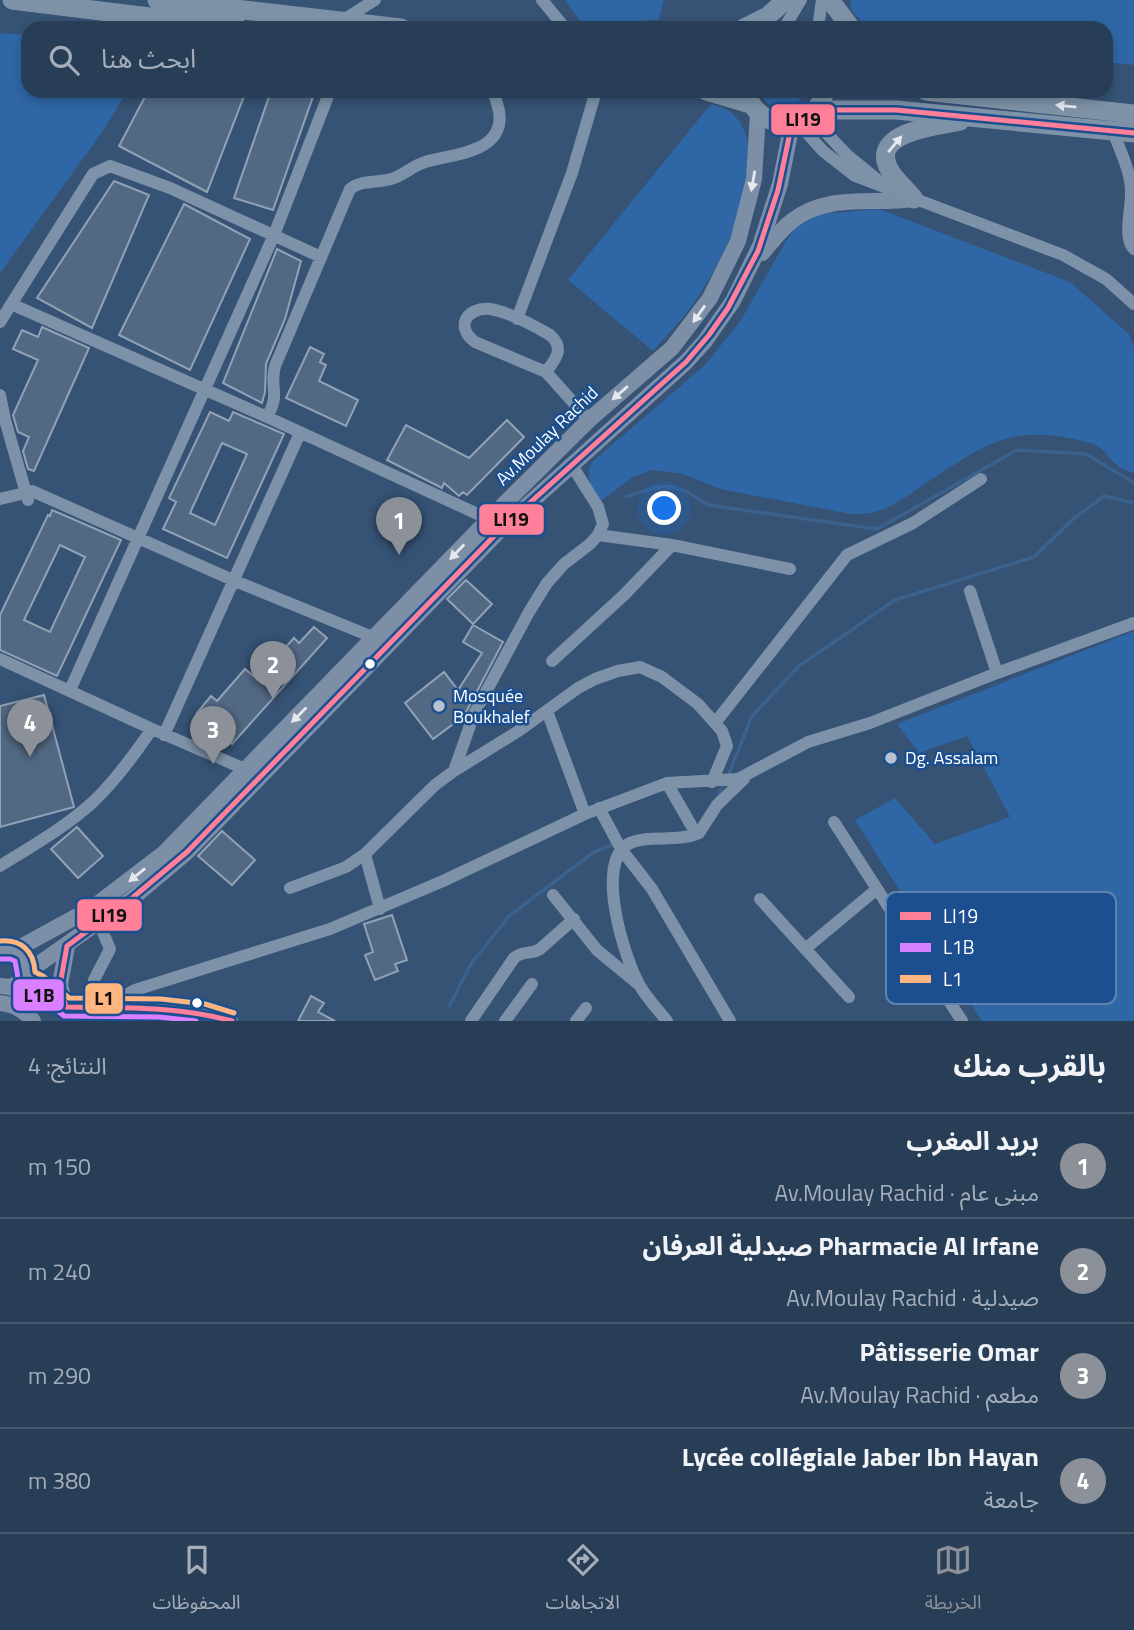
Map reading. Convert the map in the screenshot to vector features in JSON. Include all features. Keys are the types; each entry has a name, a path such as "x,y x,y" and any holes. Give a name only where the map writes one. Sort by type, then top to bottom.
{"highway":[{"path":"12,0 182,21"},
{"path":"157,0 333,21"},
{"path":"758,21 786,0"},
{"path":"830,0 846,21"},
{"path":"732,98 751,103 768,120 780,124 830,110 896,110 982,116 1134,133"},
{"path":"803,118 820,104 822,98"},
{"path":"999,98 1134,114"},
{"path":"914,199 888,166 886,155 891,144 905,133 982,116"}],"main road":[{"name":"Av.Moulay Rachid","path":"2,992 16,985 25,975 99,923 187,852 589,420 672,348 710,298 734,250 750,200 757,158 751,103"},
{"name":"Av.Moulay Rachid","path":"7,950 92,908 135,877 199,819 375,638 496,523 571,464 686,362 724,316 752,266 803,118"},
{"path":"752,266 790,222 818,206 829,203 890,203 914,199"},
{"path":"66,1007 60,985 67,946"},
{"path":"7,950 23,957 25,975"},
{"path":"2,992 33,1021"}],"street":[{"path":"343,21 375,0"},
{"path":"541,0 559,21"},
{"path":"788,21 802,0"},
{"path":"819,21 822,0"},
{"path":"70,690 274,235 327,98"},
{"path":"267,417 275,400 275,366 351,187 390,180 416,166 470,151 490,142 499,128 496,98"},
{"path":"517,319 572,173 594,98"},
{"path":"803,118 813,141 855,176 1063,256 1106,279 1134,304"},
{"path":"1112,131 1133,187 1132,231 1129,242 1134,249"},
{"path":"0,322 93,174 110,166 170,188 321,257"},
{"path":"11,304 267,417 496,523"},
{"path":"546,372 556,358 559,345 541,330 492,309 477,310 466,319 465,332 475,342 546,372 589,420"},
{"path":"0,395 28,494"},
{"path":"0,866 55,831 92,803 158,732 235,581 300,433"},
{"path":"454,771 474,714 528,612 547,583 564,564 598,535 603,524 598,507 571,464"},
{"path":"715,723 848,555 913,523 981,479"},
{"path":"0,499 28,494 137,536 235,581 375,638"},
{"path":"598,535 672,545 790,569"},
{"path":"552,661 624,595 672,545"},
{"path":"970,591 997,673"},
{"path":"103,1007 135,990 260,952 380,909 599,808 667,783 731,781 808,742 870,723 1134,623"},
{"path":"0,659 245,769"},
{"path":"290,888 346,867 365,854 435,785 454,771 578,688 595,679 631,667 649,670 683,692 722,731 727,746 714,782"},
{"path":"547,711 585,814"},
{"path":"640,986 621,934 613,896 615,867 621,849 631,843 682,839 699,833 717,805 750,773"},
{"path":"667,783 691,825"},
{"path":"599,808 621,849 652,889 730,1021"},
{"path":"834,822 886,903"},
{"path":"365,854 380,909"},
{"path":"805,949 877,889"},
{"path":"553,895 597,950 640,986 667,1021"},
{"path":"760,898 849,997"},
{"path":"471,1021 519,953 540,949 574,919"},
{"path":"99,923 110,949 94,980 106,1021"},
{"path":"25,975 66,1007"},
{"path":"505,1021 532,984"},
{"path":"2,992 66,1007 160,1008 203,1013 232,1021"},
{"path":"41,1021 45,1004"},
{"path":"950,1004 961,1021"},
{"path":"576,1021 586,1008"}],"shaded area":[{"path":"565,0 664,0 659,19 580,21"},
{"path":"850,0 1134,0 1134,65 1113,63 1113,21 861,21 852,11"},
{"path":"0,33 21,34 21,98 123,98 103,131 0,273"},
{"path":"802,98 782,107 775,107 764,99"},
{"path":"711,104 733,114 746,135 749,157 741,208 709,280 688,311 653,351 568,280"},
{"path":"879,209 1070,282 1129,334 1134,347 1134,473 1119,467 1091,443 1063,437 1018,436 980,449 895,504 871,513 851,514 720,489 683,474 652,470 633,477 601,501 589,478 592,462 706,364 741,320 796,228 818,214"},
{"path":"1134,631 1134,1021 982,1021 971,1004 1116,1004 1116,892 900,892 855,820 895,798 935,844 1010,817 967,736 919,753 897,724"}],"building":[{"path":"144,98 243,98 207,192 119,146"},
{"path":"269,98 313,98 273,210 234,198"},
{"path":"114,181 149,195 92,328 37,298"},
{"path":"184,204 250,239 190,370 119,335"},
{"path":"277,249 301,261 285,319 266,364 262,403 223,383"},
{"path":"42,327 89,348 34,471 28,469 23,451 29,437 18,432 13,415 38,360 13,349 22,330 38,337"},
{"path":"310,347 324,354 320,362 326,365 319,381 358,400 346,426 286,398"},
{"path":"210,412 229,421 233,412 284,434 227,558 163,529 176,502 169,498","holes":["222,443 247,454 215,525 190,513"]},
{"path":"507,420 524,437 467,495 463,492 459,496 444,483 442,488 387,460 406,425 469,458"},
{"path":"52,510 121,540 57,676 0,650 0,615 48,515 50,516","holes":["60,545 85,557 50,632 24,620"]},
{"path":"466,580 492,604 473,624 447,599"},
{"name":"Mosquée Boukhalef","path":"473,625 503,642 464,716 433,739 405,703 444,672 458,690 482,653 463,642"},
{"path":"314,627 327,638 232,744 197,713 211,696 217,701 245,669 257,679 294,638 299,643"},
{"path":"44,695 74,807 0,827 0,706"},
{"path":"77,827 103,856 78,878 51,849"},
{"path":"222,831 255,860 232,885 198,856"},
{"path":"392,915 407,960 395,964 398,971 375,980 365,955 373,952 364,924"},
{"path":"311,996 324,1003 318,1012 335,1021 298,1021"}],"waterway":[{"path":"626,497 660,487 677,488 708,505 877,529 1017,450 1086,454 1134,483"},
{"path":"728,776 752,716 799,666 895,600 1034,557 1072,520 1104,496 1134,503"},
{"path":"717,798 724,783"},
{"path":"449,1006 471,964 509,916 594,852 615,844"}],"transit line":[{"name":"LI19","path":"232,1021 170,1010 66,1007 60,985 67,946 131,899 187,852 502,528 686,362 728,308 758,251 778,190 792,123 814,112 896,110 1134,133"},
{"name":"L1","path":"0,941 14,942 25,948 32,958 35,972 69,998 161,999 205,1004 234,1013"},
{"name":"L1B","path":"1,959 15,961 19,983 33,990 64,1016 159,1017 196,1021"}],"place":[{"name":"بريد المغرب","path":"399,555"},
{"name":"Pharmacie Al Irfane صيدلية العرفان","path":"273,699"},
{"name":"Mosquée Boukhalef","path":"439,706"},
{"name":"Lycée collégiale Jaber Ibn Hayan","path":"30,757"},
{"name":"Dg. Assalam","path":"891,758"},
{"name":"Pâtisserie Omar","path":"213,764"}]}
